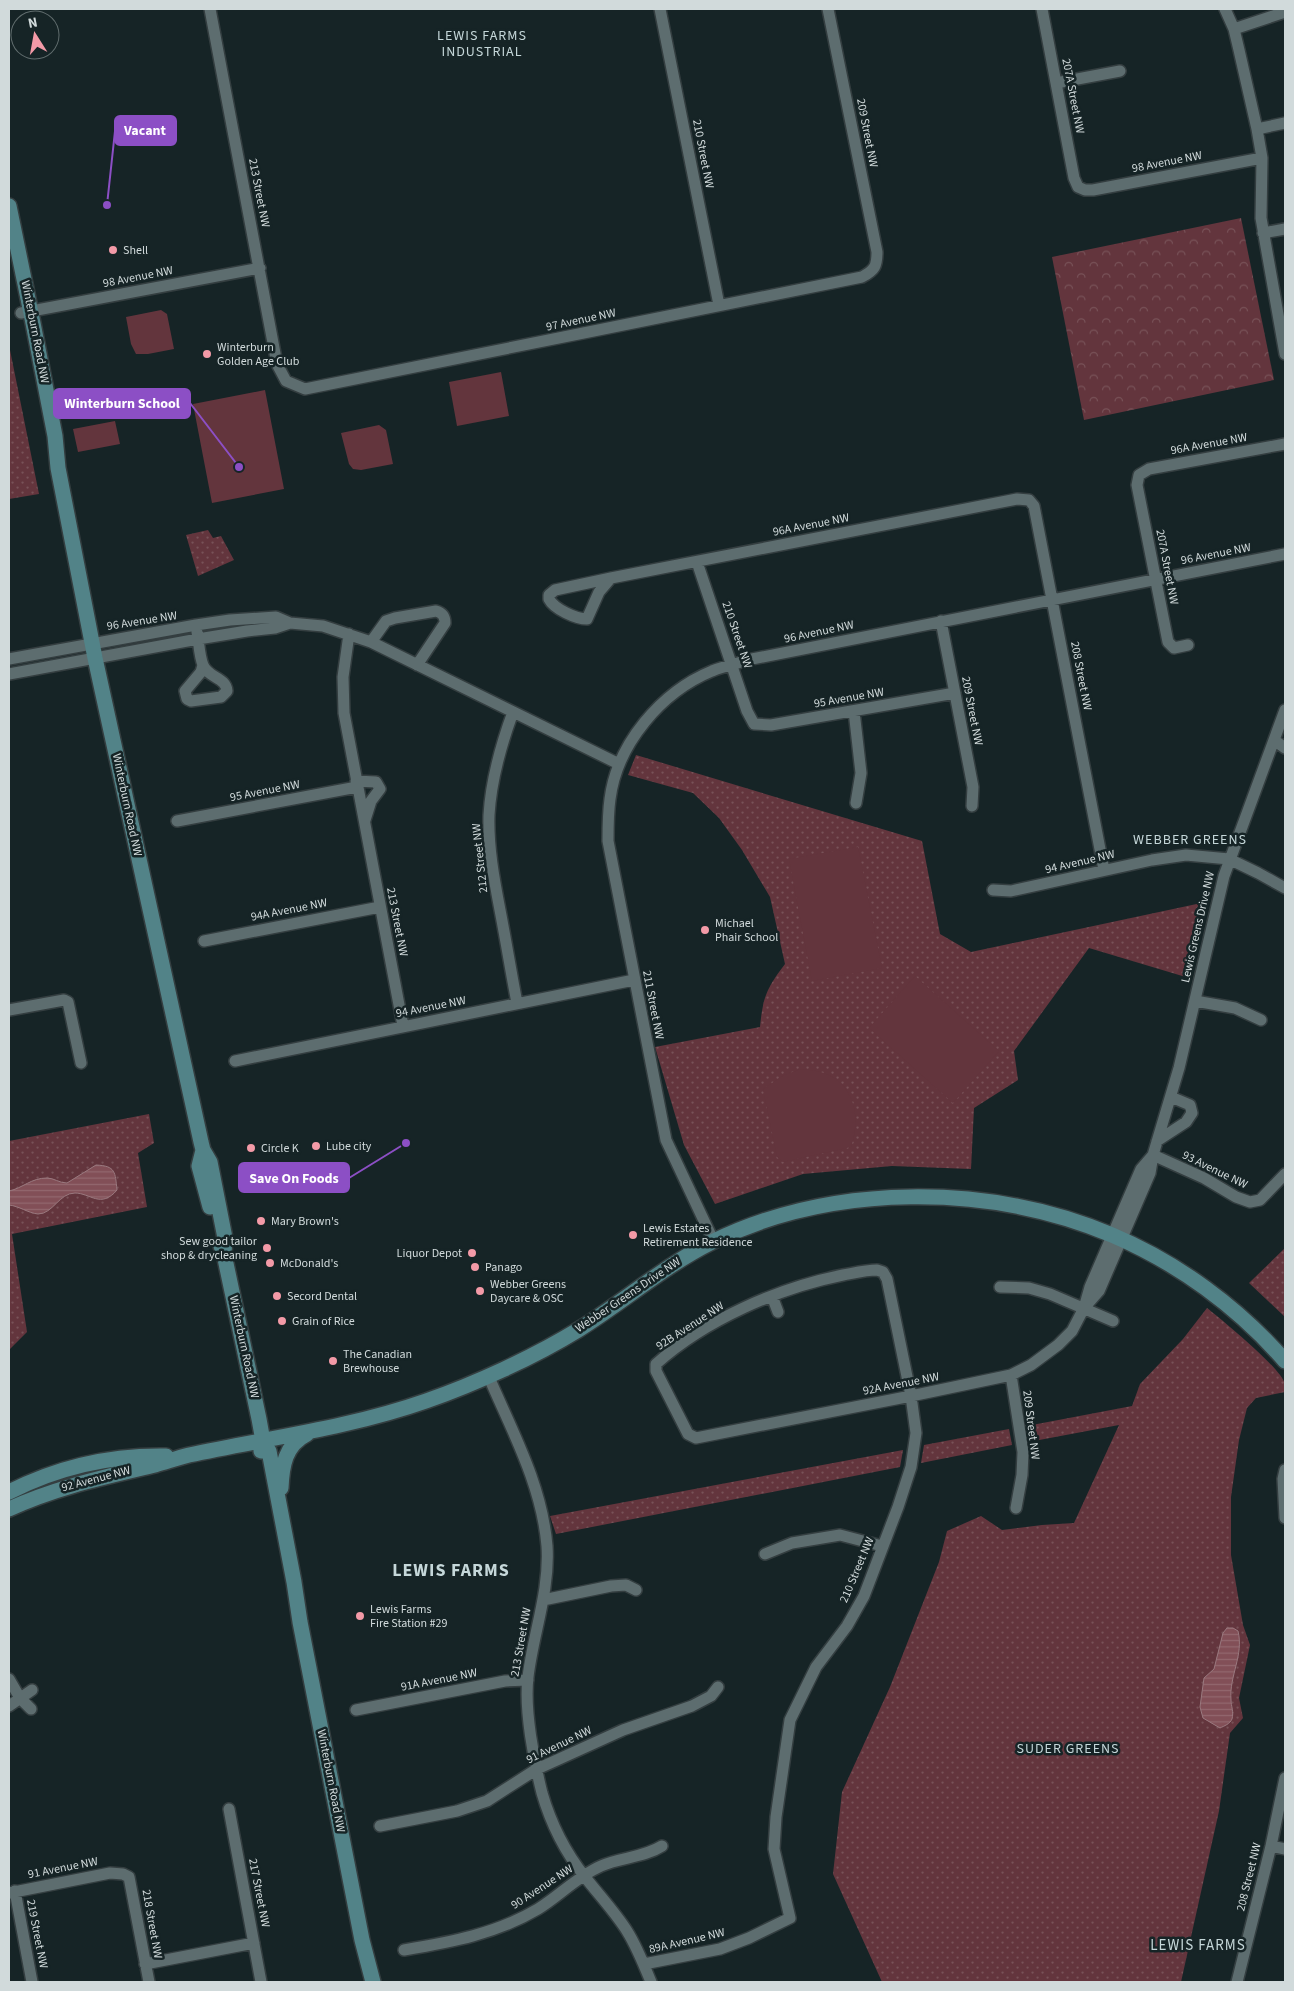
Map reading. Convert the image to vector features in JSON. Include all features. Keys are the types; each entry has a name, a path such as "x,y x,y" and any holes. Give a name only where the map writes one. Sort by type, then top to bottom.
{"main road":[{"name":"Winterburn Road NW","path":"9,206 26,312"},
{"name":"Winterburn Road NW","path":"9,251 26,312 55,436 56,460 93,650 202,1150 210,1162 225,1238 224,1254 263,1441 269,1451 362,1940 373,1982"},
{"name":"Webber Greens Drive NW","path":"263,1441 360,1421 425,1401 488,1376 577,1330 676,1263 714,1242 758,1223 796,1212 854,1201 902,1197 948,1198 996,1203 1038,1211 1117,1238 1154,1256 1218,1297 1256,1330 1285,1361"},
{"path":"283,1527 282,1488 286,1457 293,1443 315,1430"},
{"name":"Winterburn Road NW","path":"263,1441 260,1455 281,1564 300,1622"},
{"name":"92 Avenue NW","path":"9,1509 75,1484 185,1456 263,1441"},
{"name":"92 Avenue NW","path":"9,1492 44,1476 82,1465 139,1455 185,1456"},
{"name":"Winterburn Road NW","path":"362,1940 366,1982"}],"street":[{"name":"213 Street NW","path":"210,9 277,364 286,381"},
{"name":"210 Street NW","path":"660,9 719,305"},
{"name":"209 Street NW","path":"828,9 877,252 877,264"},
{"name":"207A Street NW","path":"1042,9 1074,178 1078,187"},
{"path":"1225,9 1234,29 1257,129 1262,158 1260,218 1284,334 1285,354"},
{"path":"1234,29 1285,12"},
{"path":"1056,83 1120,71"},
{"path":"1257,129 1285,123"},
{"name":"98 Avenue NW","path":"1078,187 1085,190 1093,190 1262,158"},
{"path":"1263,233 1285,229"},
{"name":"97 Avenue NW","path":"286,381 305,389 538,344 719,305 862,277 875,268 877,264"},
{"name":"98 Avenue NW","path":"26,312 260,268"},
{"name":"96A Avenue NW","path":"1139,475 1149,469 1285,444"},
{"name":"207A Street NW","path":"1139,475 1137,485 1168,642 1174,648 1188,645"},
{"name":"96A Avenue NW","path":"610,578 599,592 587,619 578,618 557,608 549,599 549,595 555,590 610,578 1017,499"},
{"name":"208 Street NW","path":"1017,499 1028,500 1034,506 1104,870"},
{"name":"96 Avenue NW","path":"93,650 196,625 276,617 290,623 324,626 371,642 619,764 634,736 674,693 711,672 733,665 940,621 1285,554"},
{"name":"210 Street NW","path":"697,562 750,718"},
{"path":"371,642 386,621 436,611 441,612 445,618 445,624 417,664"},
{"name":"209 Street NW","path":"940,621 974,787 972,806"},
{"name":"96 Avenue NW","path":"93,650 198,639 274,628 290,623"},
{"name":"96 Avenue NW","path":"196,625 203,666"},
{"name":"213 Street NW","path":"349,634 345,658 343,695 364,823 403,1026"},
{"path":"9,659 93,650"},
{"path":"9,674 93,650"},
{"name":"95 Avenue NW","path":"750,718 754,724 771,725 955,693"},
{"name":"Lewis Greens Drive NW","path":"1117,1238 1150,1173 1153,1155 1171,1097 1229,859 1285,710"},
{"path":"854,711 861,773 856,803"},
{"name":"212 Street NW","path":"513,712 501,745 494,773 489,815 493,875 517,1003"},
{"path":"1274,740 1285,748"},
{"name":"211 Street NW","path":"619,764 610,798 608,841 634,980 666,1140 714,1242"},
{"path":"357,784 376,782 380,789 372,801 364,823"},
{"name":"95 Avenue NW","path":"177,821 357,784"},
{"name":"94 Avenue NW","path":"993,890 1011,891 1152,860 1186,855 1229,859 1285,888"},
{"name":"94A Avenue NW","path":"204,941 380,907"},
{"name":"94 Avenue NW","path":"235,1061 634,980"},
{"path":"9,1010 64,1000 68,1002 81,1064"},
{"path":"1195,1001 1235,1008 1261,1020"},
{"path":"1157,1141 1186,1122 1192,1113 1190,1105 1171,1097"},
{"name":"93 Avenue NW","path":"1153,1155 1204,1178 1236,1197 1250,1202 1260,1200 1285,1174"},
{"name":"92A Avenue NW","path":"696,1438 911,1396 1011,1374 1031,1365 1058,1345 1072,1331 1084,1308 1099,1291 1117,1238"},
{"name":"92B Avenue NW","path":"696,1438 688,1434 656,1371 656,1364 718,1321 772,1296 820,1280 870,1270 883,1272 887,1279"},
{"name":"210 Street NW","path":"790,1918 774,1849 776,1817 790,1720 816,1667 847,1626 864,1596 911,1468 916,1433 911,1396 887,1279"},
{"path":"1000,1287 1036,1290 1050,1294 1113,1321"},
{"path":"772,1296 778,1312"},
{"name":"209 Street NW","path":"1011,1374 1023,1452 1022,1475 1016,1508"},
{"name":"213 Street NW","path":"488,1376 524,1455 538,1497 546,1546 546,1576 543,1600 528,1680 529,1721 542,1794 554,1827 568,1854 626,1931 644,1964 651,1982"},
{"path":"1285,1470 1283,1478 1285,1518"},
{"path":"765,1554 792,1543 840,1535 882,1546"},
{"path":"543,1600 611,1586 626,1585 636,1590"},
{"path":"9,1679 20,1698 31,1710"},
{"name":"91A Avenue NW","path":"356,1710 505,1681 528,1680"},
{"name":"91 Avenue NW","path":"380,1826 457,1811 477,1805 496,1796 537,1768 623,1730 692,1706 710,1696 718,1687"},
{"path":"9,1706 32,1690"},
{"path":"9,1691 20,1698"},
{"name":"208 Street NW","path":"1237,1982 1271,1846 1285,1778"},
{"name":"217 Street NW","path":"229,1809 261,1982"},
{"name":"90 Avenue NW","path":"404,1950 463,1939 503,1927 538,1909 600,1866 613,1861 647,1854 662,1846"},
{"path":"1271,1846 1285,1849"},
{"name":"91 Avenue NW","path":"12,1892 110,1873 123,1874"},
{"name":"218 Street NW","path":"123,1874 129,1877 131,1883 149,1982"},
{"name":"219 Street NW","path":"12,1892 32,1982"},
{"name":"89A Avenue NW","path":"644,1964 720,1949 749,1938 790,1918"},
{"path":"145,1964 254,1944"}],"green space":[{"path":"1241,218 1274,380 1084,420 1052,257"},
{"path":"161,310 167,314 174,349 148,354 136,354 131,344 126,317"},
{"path":"9,345 39,494 9,499"},
{"path":"501,372 509,416 457,426 449,382"},
{"path":"265,390 284,489 212,503 193,404"},
{"path":"115,421 120,444 78,452 73,429"},
{"path":"379,425 386,430 393,464 361,470 353,469 349,464 341,433"},
{"path":"208,530 213,538 221,536 234,560 198,576 186,535"},
{"path":"636,755 922,841 940,934 971,952 1206,902 1189,978 1089,948 1014,1051 1018,1080 974,1108 971,1169 892,1166 803,1174 715,1204 684,1145 655,1047 760,1027 767,993 785,964 770,897 742,850 719,818 693,793 628,775"},
{"path":"858,847 882,968 812,981 789,859"},
{"path":"915,976 999,1051 953,1103 869,1028"},
{"path":"798,1070 815,1071 828,1075 840,1082 848,1092 853,1104 855,1117 855,1132 851,1147 783,1162 777,1157 763,1089 784,1075"},
{"path":"149,1114 154,1143 138,1153 147,1207 12,1234 27,1332 9,1350 9,1141"},
{"path":"1285,1248 1285,1317 1249,1283"},
{"path":"1207,1308 1263,1356 1281,1377 1285,1384 1285,1392 1256,1398 1247,1408 1239,1440 1231,1497 1231,1555 1243,1625 1250,1645 1239,1698 1243,1718 1230,1733 1219,1811 1181,1982 882,1982 833,1874 842,1792 890,1687 939,1562 947,1531 981,1516 1002,1530 1074,1523 1119,1425 1034,1441 1032,1425 1132,1406 1140,1384 1183,1339"},
{"path":"1009,1429 1012,1445 921,1463 924,1445"},
{"path":"903,1450 900,1467 556,1534 550,1516"}],"shaded area":[{"path":"96,1165 107,1167 115,1174 117,1190 111,1196 96,1199 75,1193 69,1194 48,1211 38,1214 9,1205 9,1191 41,1178 50,1178 67,1183"},
{"path":"1227,1628 1233,1628 1238,1631 1239,1649 1231,1691 1232,1719 1228,1724 1220,1728 1203,1718 1200,1707 1204,1678 1214,1669 1223,1633"}],"place":[{"name":"Vacant","path":"107,205"},
{"name":"Shell","path":"113,250"},
{"name":"Winterburn Golden Age Club","path":"207,354"},
{"name":"Winterburn School","path":"239,467"},
{"name":"Michael Phair School","path":"705,930"},
{"name":"Save On Foods","path":"406,1143"},
{"name":"Lube city","path":"316,1146"},
{"name":"Circle K","path":"251,1148"},
{"name":"Mary Brown's","path":"261,1221"},
{"name":"Lewis Estates Retirement Residence","path":"633,1235"},
{"name":"Sew good tailor shop & drycleaning","path":"267,1248"},
{"name":"Liquor Depot","path":"472,1253"},
{"name":"McDonald's","path":"270,1263"},
{"name":"Panago","path":"475,1267"},
{"name":"Webber Greens Daycare & OSC","path":"480,1291"},
{"name":"Secord Dental","path":"277,1296"},
{"name":"Grain of Rice","path":"282,1321"},
{"name":"The Canadian Brewhouse","path":"333,1361"},
{"name":"Lewis Farms Fire Station #29","path":"360,1616"}],"district":[{"name":"LEWIS FARMS INDUSTRIAL","path":"482,44"},
{"name":"WEBBER GREENS","path":"1190,840"},
{"name":"LEWIS FARMS","path":"451,1570"},
{"name":"SUDER GREENS","path":"1068,1749"},
{"name":"LEWIS FARMS","path":"1198,1945"}]}
